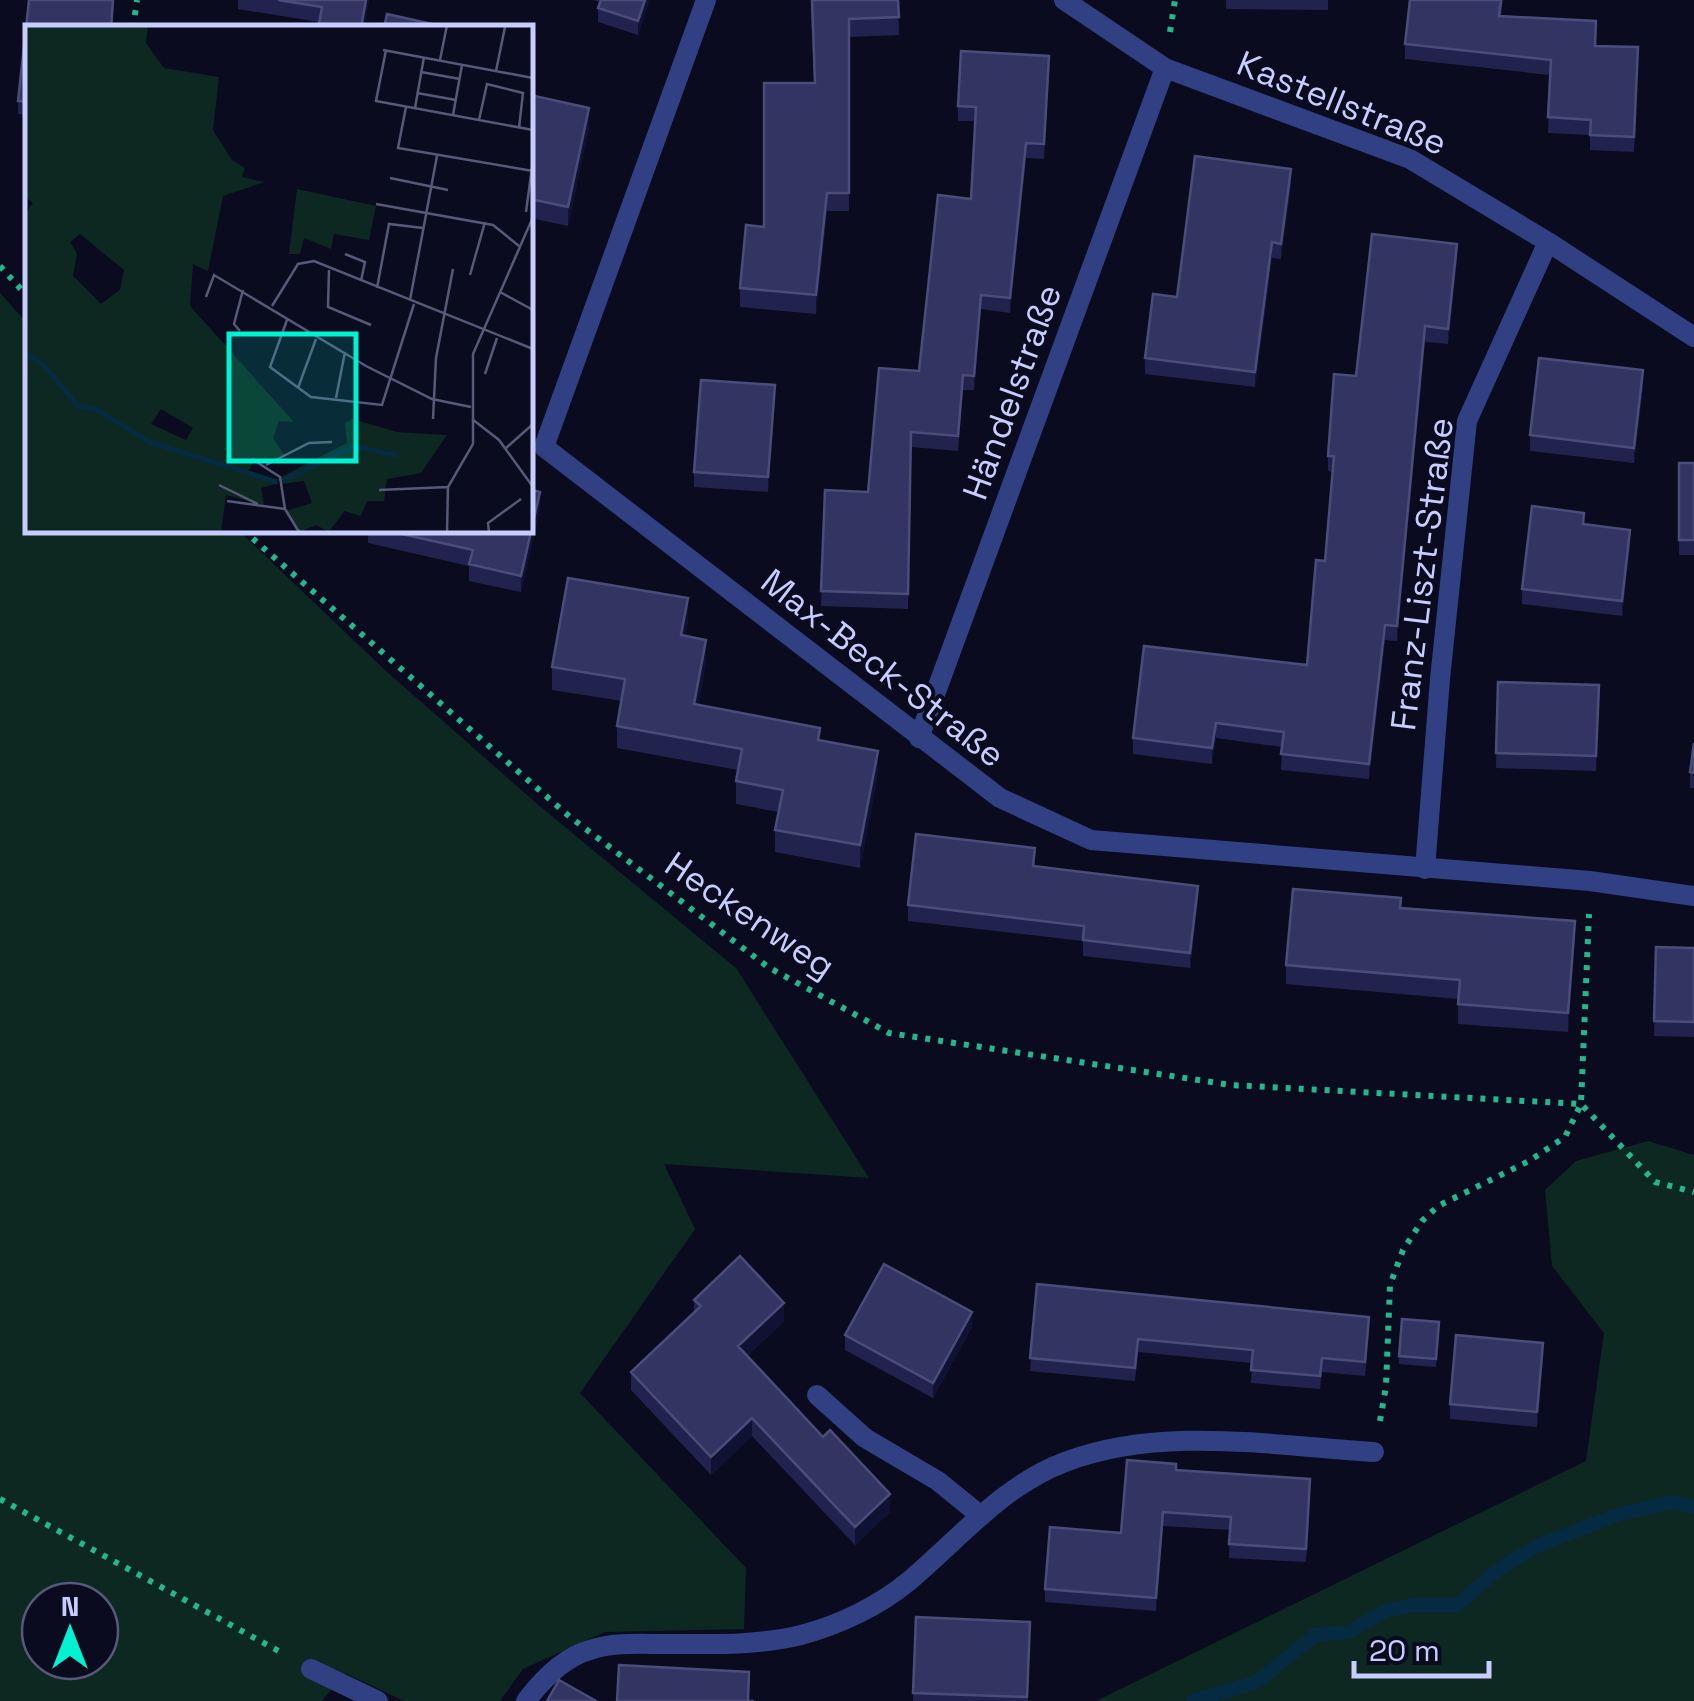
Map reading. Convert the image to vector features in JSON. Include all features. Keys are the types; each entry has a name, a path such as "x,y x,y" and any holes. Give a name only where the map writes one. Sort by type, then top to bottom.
{"street":[{"name":"Max-Beck-Straße","path":"706,0 544,447 1000,798 1090,840 1590,881 1694,896"},
{"name":"Kastellstraße","path":"1064,0 1166,68 1410,159 1694,337"},
{"name":"Händelstraße","path":"919,738 1166,68"},
{"name":"Franz-Liszt-Straße","path":"1425,870 1466,421 1548,242"},
{"path":"817,1395 865,1438 938,1481 981,1516"},
{"path":"526,1701 557,1667 588,1650 625,1644 743,1644 802,1635 856,1615 906,1583 1013,1490 1065,1462 1136,1445 1191,1441 1374,1452"},
{"path":"311,1670 378,1701"}],"path":[{"path":"133,25 136,0"},
{"path":"0,266 25,294"},
{"name":"Heckenweg","path":"245,532 570,817 768,967 889,1032 1232,1085 1582,1104"},
{"path":"1386,1386 1390,1285 1403,1250 1422,1221 1438,1206 1530,1161 1565,1137 1582,1104 1590,881"},
{"path":"1582,1104 1655,1182 1694,1192"},
{"path":"0,1500 311,1670"}],"green space":[{"path":"0,293 25,321 25,532 240,532 386,671 542,808 736,968 869,1178 664,1164 695,1229 580,1393 746,1568 744,1629 605,1632 523,1669 500,1701 404,1701 345,1673 322,1701 0,1701"},
{"path":"1648,1141 1694,1155 1694,1701 1096,1701 1586,1461 1604,1333 1552,1266 1545,1190 1576,1161"}],"building":[{"path":"29,0 113,0 111,25 26,25"},
{"path":"278,0 366,0 362,25 319,24 322,7"},
{"path":"601,0 645,0 638,21 598,8"},
{"path":"812,0 898,0 899,17 849,19 849,193 827,193 816,295 740,288 746,225 764,227 764,83 815,83"},
{"path":"1410,0 1501,0 1499,16 1596,21 1595,46 1638,47 1634,137 1590,135 1591,120 1548,117 1551,60 1405,44"},
{"path":"387,14 436,25 385,25"},
{"path":"25,37 25,102 18,101"},
{"path":"961,51 1049,56 1044,144 1026,143 1010,298 981,295 974,376 963,375 958,436 911,432 908,594 821,591 825,490 868,492 879,368 919,371 938,195 971,199 976,107 958,106"},
{"path":"532,95 589,108 568,207 532,199"},
{"path":"1195,156 1291,169 1281,244 1272,242 1255,372 1145,358 1153,294 1177,297"},
{"path":"1372,234 1457,244 1448,329 1425,326 1397,626 1385,625 1369,764 1281,754 1284,732 1216,723 1212,748 1133,738 1144,646 1307,665 1316,560 1325,561 1334,456 1328,456 1334,374 1356,376"},
{"path":"1539,358 1643,370 1634,448 1530,435"},
{"path":"701,380 775,385 768,477 694,472"},
{"path":"1679,463 1694,463 1694,540 1679,540"},
{"path":"532,490 540,492 532,527"},
{"path":"1532,506 1584,513 1583,524 1630,530 1622,601 1522,589"},
{"path":"393,532 531,532 521,576 469,564 473,550"},
{"path":"568,578 688,598 681,635 706,640 694,704 820,728 818,740 878,751 860,845 775,830 783,790 736,781 742,749 617,726 625,679 552,667"},
{"path":"1498,682 1599,685 1596,756 1496,753"},
{"path":"916,834 1035,848 1033,866 1198,886 1190,953 1083,940 1084,926 908,905"},
{"path":"1293,889 1401,898 1400,908 1575,921 1568,1013 1458,1004 1460,980 1286,965"},
{"path":"1656,947 1694,948 1694,1022 1654,1021"},
{"path":"740,1256 784,1303 738,1346 823,1437 830,1430 890,1494 855,1527 752,1418 711,1457 631,1372 701,1306 694,1300"},
{"path":"884,1264 972,1312 933,1383 845,1335"},
{"path":"1037,1284 1369,1317 1365,1362 1322,1358 1320,1376 1251,1370 1253,1350 1138,1339 1135,1368 1030,1358"},
{"path":"1402,1319 1439,1322 1436,1359 1399,1356"},
{"path":"1456,1335 1543,1343 1537,1412 1450,1404"},
{"path":"1127,1460 1176,1464 1176,1470 1310,1479 1306,1549 1229,1544 1231,1517 1163,1512 1156,1598 1045,1589 1050,1527 1121,1533"},
{"path":"916,1617 1030,1622 1027,1697 913,1693"},
{"path":"619,1665 749,1672 748,1701 617,1701"},
{"path":"559,1680 596,1701 547,1701"}],"waterway":[{"path":"1193,1701 1257,1682 1315,1635 1349,1632 1385,1611 1414,1605 1457,1605 1500,1568 1537,1546 1617,1515 1671,1502 1694,1507"}]}
